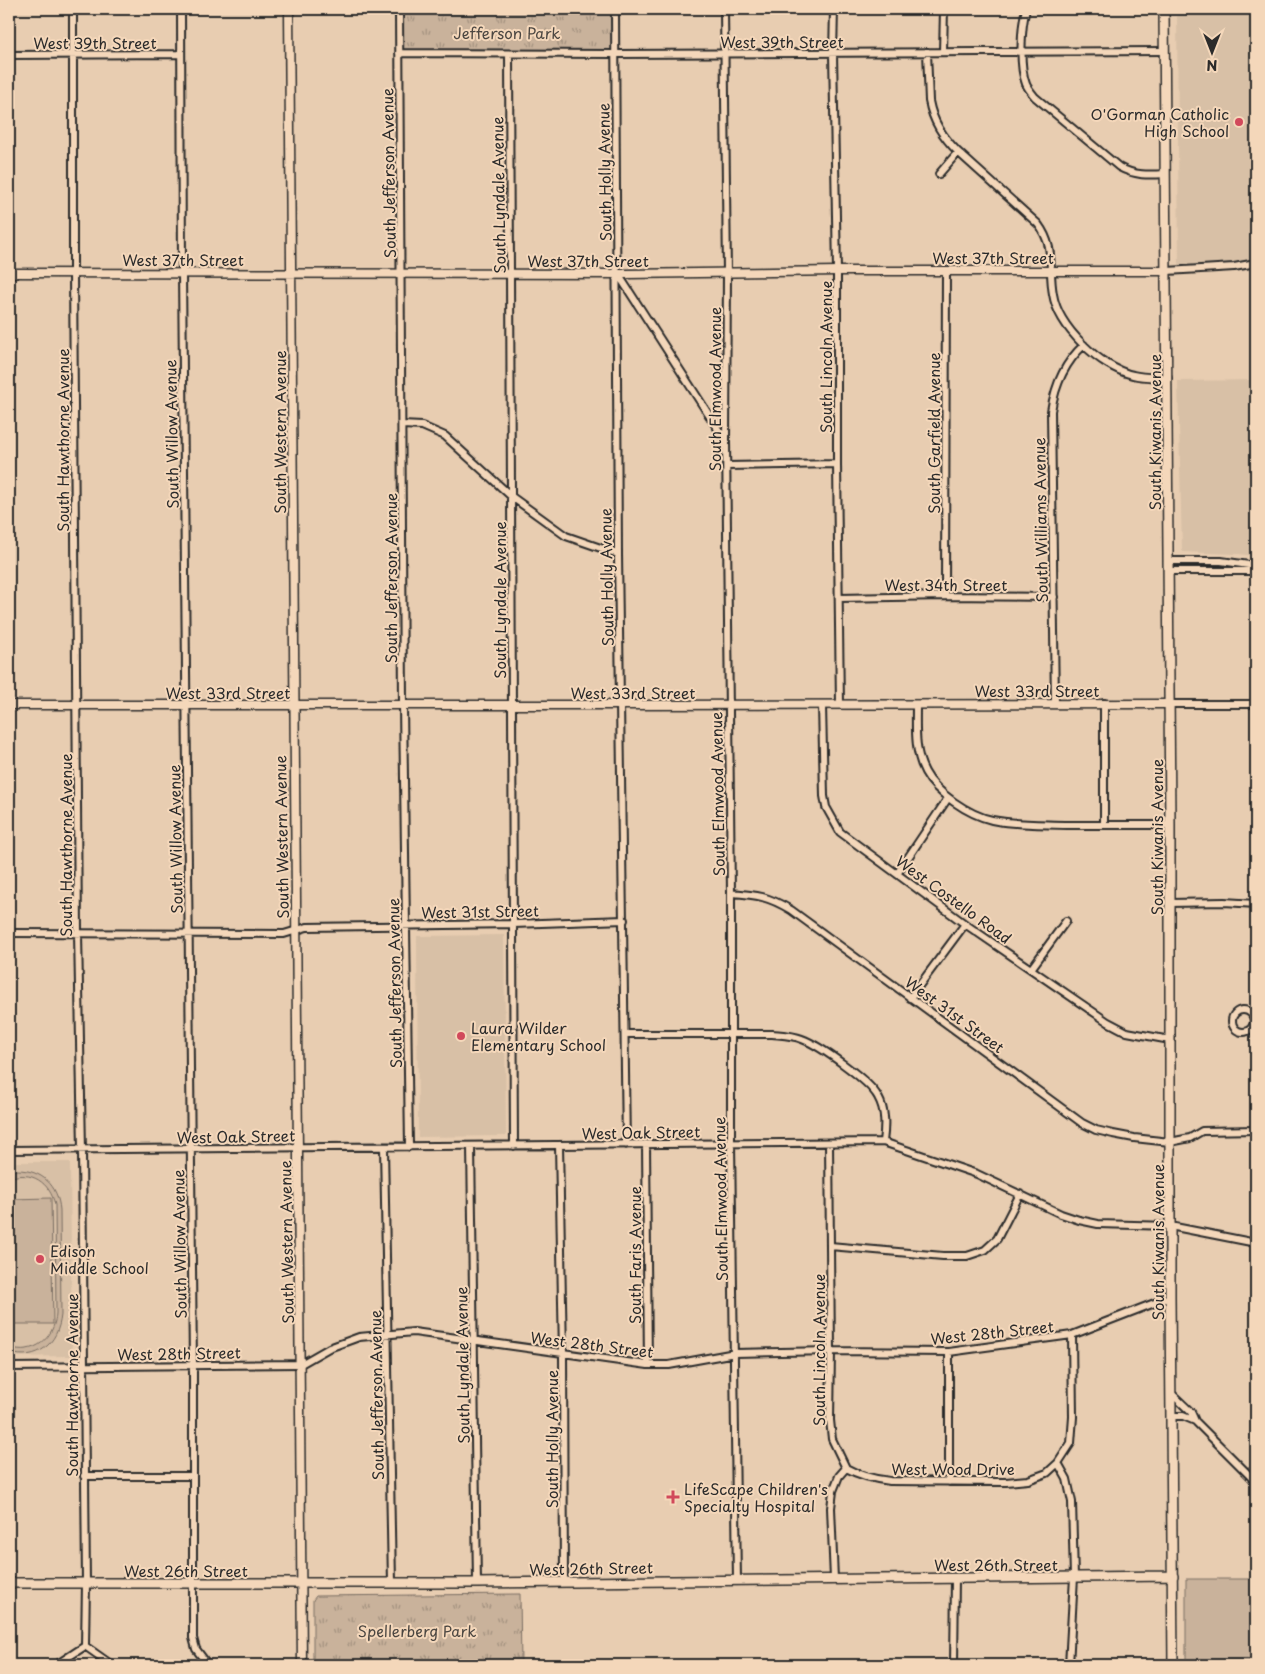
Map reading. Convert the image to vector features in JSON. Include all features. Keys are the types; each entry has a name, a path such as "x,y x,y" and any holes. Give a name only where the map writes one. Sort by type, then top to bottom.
{"main road":[{"name":"South Kiwanis Avenue","path":"1164,9 1168,378 1170,1297 1173,1665"},
{"name":"West 26th Street","path":"9,1583 564,1583 955,1577 1173,1576"}],"street":[{"name":"South Hawthorne Avenue","path":"73,9 76,705 82,1150 85,1646"},
{"name":"South Willow Avenue","path":"181,9 193,1366 193,1638 196,1649 208,1665"},
{"name":"South Western Avenue","path":"289,9 302,1665"},
{"name":"South Jefferson Avenue","path":"399,9 403,705 409,1147"},
{"name":"South Holly Avenue","path":"616,9 618,554 626,1034 626,1145"},
{"name":"South Elmwood Avenue","path":"724,9 728,705 731,893 730,1144 735,1353 737,1580"},
{"name":"South Lincoln Avenue","path":"834,9 840,705"},
{"path":"944,9 944,52"},
{"path":"1026,9 1022,52 1023,73 1026,83 1035,97 1112,163 1135,174 1166,174"},
{"name":"West 39th Street","path":"399,53 616,54 1165,51"},
{"path":"927,52 930,109 938,129 958,152 1038,224 1048,239 1051,249 1052,293 1059,315 1071,332 1100,360 1121,371 1134,376 1168,378"},
{"name":"West 39th Street","path":"9,55 181,54"},
{"name":"South Lyndale Avenue","path":"509,54 514,1146"},
{"path":"939,174 958,152"},
{"path":"1167,270 1234,267 1256,262"},
{"name":"West 37th Street","path":"9,273 727,274 837,271 1167,270"},
{"name":"South Garfield Avenue","path":"945,596 946,271"},
{"path":"618,274 726,441"},
{"name":"South Williams Avenue","path":"1055,704 1051,411 1053,398 1062,372 1075,353 1084,345"},
{"path":"402,425 422,426 445,436 512,497 566,536 618,554"},
{"path":"727,466 837,464"},
{"path":"1168,561 1222,561 1256,566"},
{"path":"1168,571 1256,571"},
{"name":"West 34th Street","path":"839,598 945,596 1054,597"},
{"path":"1104,703 1104,825"},
{"name":"West 33rd Street","path":"9,705 1256,704"},
{"name":"West Costello Road","path":"822,705 824,796 826,807 840,832 965,924 1092,1012 1127,1032 1170,1040"},
{"path":"916,705 917,744 924,772 948,798 971,811 989,819 1018,824 1170,825"},
{"path":"897,874 948,798"},
{"name":"West 31st Street","path":"731,893 763,896 791,910 910,998 1096,1130 1134,1138 1170,1142"},
{"path":"1170,903 1224,902 1256,904"},
{"name":"West 31st Street","path":"9,933 284,934 307,927 514,924 624,920"},
{"path":"1031,969 1066,921"},
{"path":"910,998 965,924"},
{"path":"626,1034 791,1036 815,1045 868,1084 878,1096 885,1117 883,1142"},
{"path":"1170,1142 1190,1138 1202,1131 1256,1130"},
{"name":"West Oak Street","path":"9,1150 883,1142 978,1174 1061,1214 1098,1224 1170,1226 1256,1243"},
{"name":"South Lincoln Avenue","path":"829,1143 830,1420 832,1438 846,1468"},
{"name":"South Faris Avenue","path":"646,1144 648,1365"},
{"name":"South Holly Avenue","path":"560,1145 564,1583"},
{"name":"South Lyndale Avenue","path":"471,1146 477,1583"},
{"name":"South Jefferson Avenue","path":"384,1147 392,1583"},
{"path":"830,1246 943,1256 967,1256 985,1250 997,1238 1020,1194"},
{"name":"West 28th Street","path":"9,1367 301,1364 329,1348 359,1337 414,1332 648,1365 669,1365 735,1353 831,1351 949,1352 1072,1335 1170,1297"},
{"path":"1069,1665 1074,1577 1072,1502 1067,1479 1058,1463 1071,1443 1073,1417 1072,1335"},
{"path":"949,1352 949,1482"},
{"path":"1171,1393 1191,1412 1195,1421 1256,1482"},
{"path":"1172,1416 1183,1416 1195,1421"},
{"name":"West Wood Drive","path":"846,1468 857,1474 880,1480 1006,1482 1028,1480 1047,1473 1058,1463"},
{"path":"834,1579 831,1508 833,1491 839,1476 846,1468"},
{"path":"84,1476 193,1476"},
{"path":"954,1665 955,1577"},
{"path":"56,1665 85,1646 112,1665"}],"shaded area":[{"path":"1177,9 1256,9 1256,270 1179,273"},
{"path":"1256,380 1256,556 1182,552 1178,381"},
{"name":"Laura Wilder Elementary School","path":"504,935 506,1136 418,1137 417,936"},
{"name":"Edison Middle School","path":"9,1162 70,1162 72,1356 9,1357"}],"green space":[{"name":"Jefferson Park","path":"399,9 615,9 616,54 399,53"},
{"path":"17,1170 34,1173 47,1181 56,1193 60,1210 61,1315 59,1325 56,1334 45,1348 29,1355 9,1353 9,1347 27,1349 35,1347 47,1337 55,1322 55,1205 49,1190 38,1180 25,1176 9,1178 9,1172"},
{"path":"51,1198 53,1324 9,1324 9,1199"},
{"path":"1186,1579 1256,1579 1256,1665 1186,1665"},
{"name":"Spellerberg Park","path":"520,1594 521,1665 313,1665 313,1600 316,1596"}],"place":[{"name":"O'Gorman Catholic High School","path":"1239,122"},
{"name":"Laura Wilder Elementary School","path":"461,1036"},
{"name":"Edison Middle School","path":"40,1259"},
{"name":"LifeScape Children's Specialty Hospital","path":"673,1497"}]}
